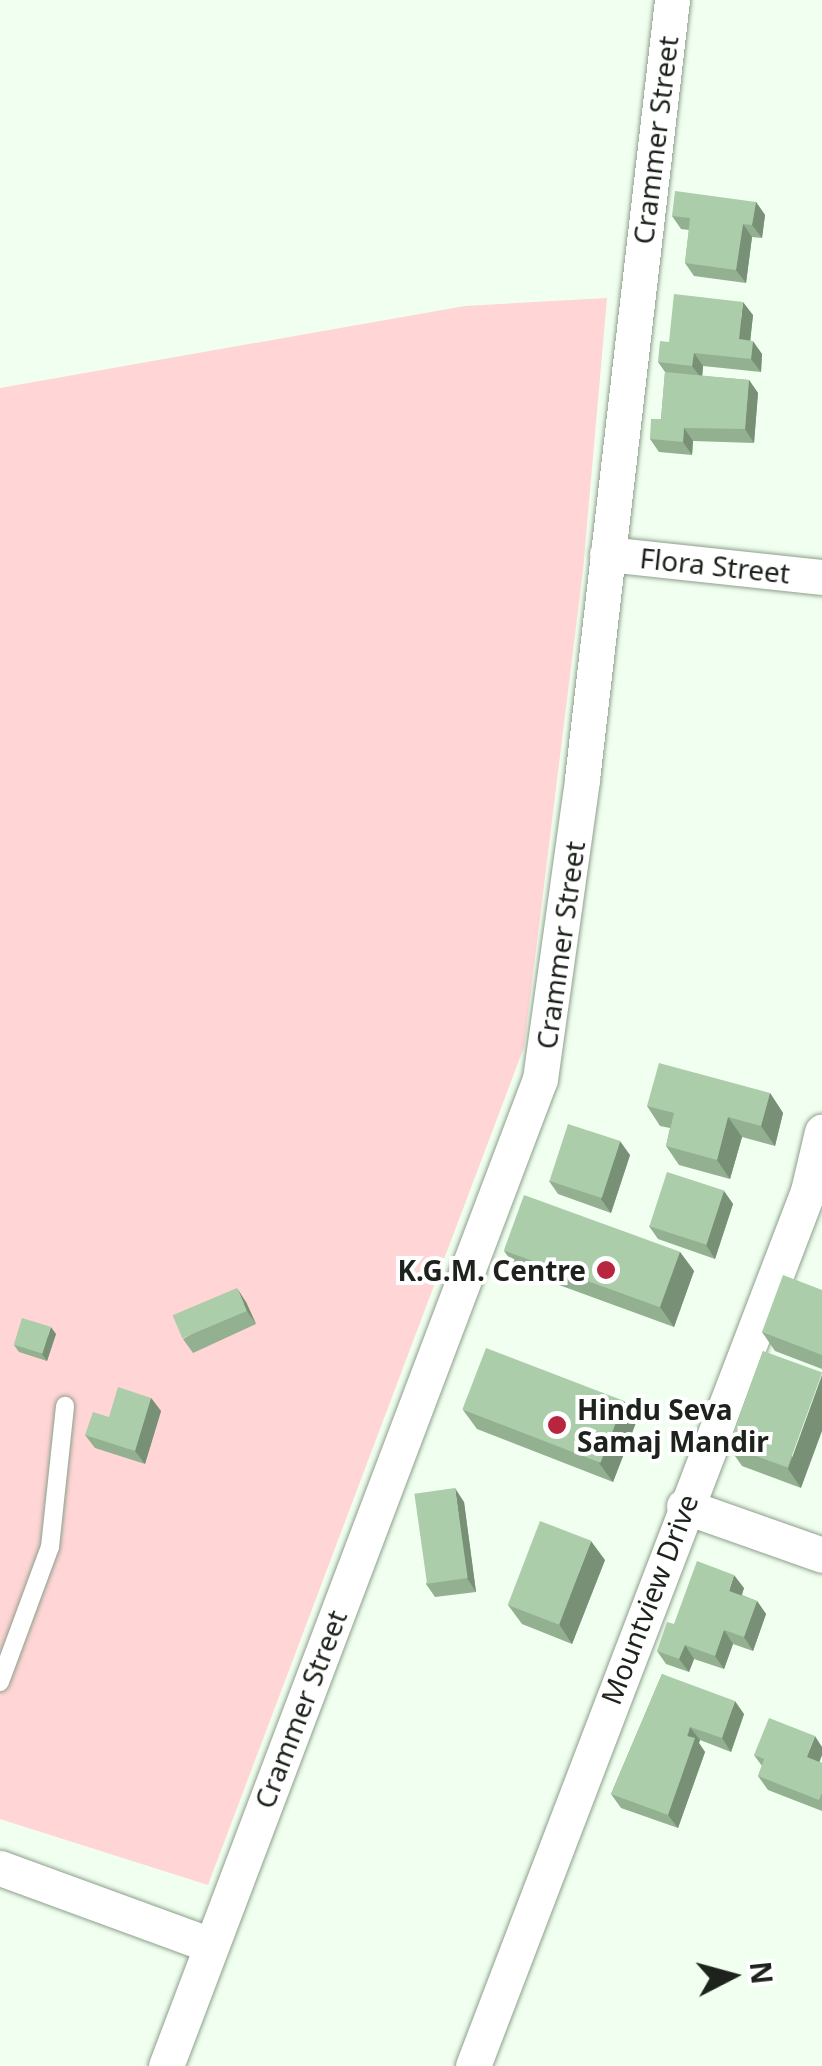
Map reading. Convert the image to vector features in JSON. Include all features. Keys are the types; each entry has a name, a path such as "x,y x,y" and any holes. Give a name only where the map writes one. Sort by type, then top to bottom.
{"street":[{"name":"Crammer Street","path":"166,2066 540,1079 672,0"},
{"name":"Flora Street","path":"607,554 822,577"},
{"name":"Mountview Drive","path":"473,2066 808,1190 822,1132"},
{"path":"684,1506 822,1556"},
{"path":"0,1868 210,1945"}],"lane":[{"path":"0,1682 50,1548 65,1406"}],"shaded area":[{"path":"607,298 583,570 524,1047 208,1885 0,1819 0,388 465,306"}],"building":[{"path":"675,191 756,202 752,225 743,224 736,270 685,263 690,218 672,216"},
{"path":"674,294 743,302 739,339 753,341 751,359 694,353 692,366 658,362 660,341 669,342"},
{"path":"665,372 749,380 745,429 684,428 683,442 650,439 651,419 661,419"},
{"path":"659,1063 770,1093 761,1126 728,1117 717,1160 666,1146 674,1113 647,1106"},
{"path":"568,1124 620,1141 602,1198 549,1181"},
{"path":"667,1172 724,1191 706,1245 649,1226"},
{"name":"K.G.M. Centre","path":"524,1195 680,1252 660,1307 504,1250"},
{"path":"783,1275 822,1290 822,1355 762,1332"},
{"path":"237,1288 247,1311 182,1338 173,1315"},
{"path":"22,1318 51,1327 43,1354 14,1345"},
{"name":"Hindu Seva Samaj Mandir","path":"486,1348 624,1401 601,1463 462,1410"},
{"path":"763,1351 822,1372 788,1467 728,1446"},
{"path":"118,1387 151,1398 135,1451 85,1435 93,1412 109,1417"},
{"path":"455,1488 468,1578 427,1584 414,1494"},
{"path":"540,1521 591,1541 559,1625 508,1605"},
{"path":"697,1561 734,1575 729,1591 757,1601 744,1637 724,1630 715,1656 685,1645 679,1659 657,1651 667,1622 674,1624"},
{"path":"662,1674 735,1701 722,1738 690,1727 687,1736 695,1738 668,1815 611,1794"},
{"path":"769,1718 815,1736 807,1757 822,1763 819,1800 758,1776 764,1759 754,1755"}],"place":[{"name":"K.G.M. Centre","path":"606,1270"},
{"name":"Hindu Seva Samaj Mandir","path":"557,1425"}]}
